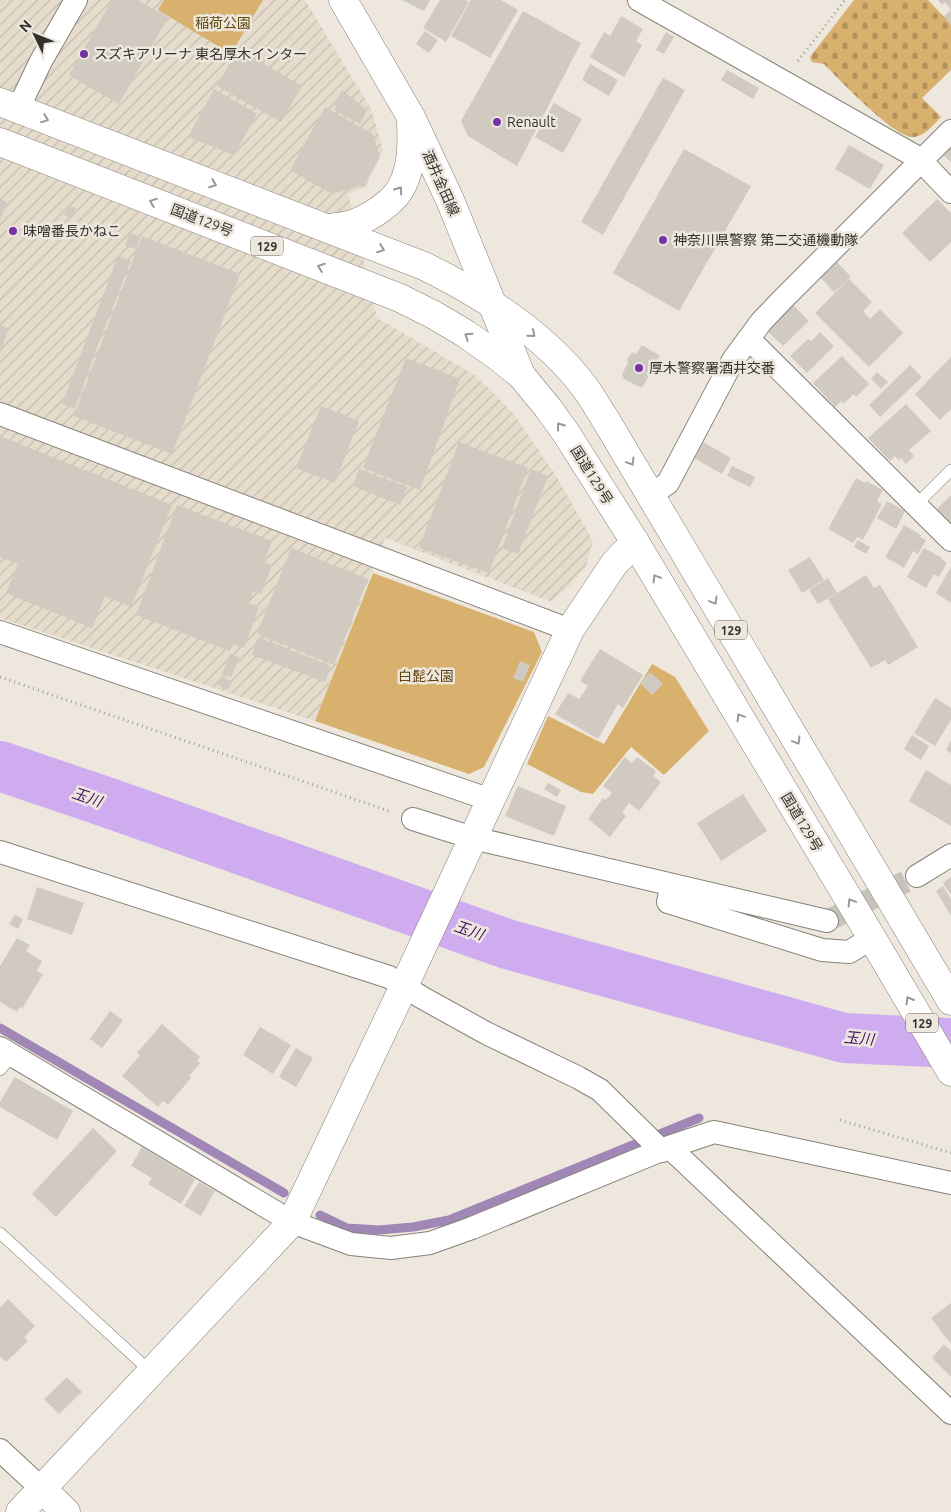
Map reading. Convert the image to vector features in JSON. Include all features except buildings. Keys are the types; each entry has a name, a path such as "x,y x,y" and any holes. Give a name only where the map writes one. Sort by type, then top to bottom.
{"main road":[{"name":"酒井金田線","path":"343,0 411,117 450,200 521,375"},
{"name":"129","path":"9,105 424,266 452,279 493,305 526,328 557,356 584,385 945,991"},
{"path":"328,228 354,223 370,215 390,201 403,186 412,149 411,117"},
{"name":"国道129号","path":"0,142 400,298 466,334 521,375 566,433 635,542 951,1072"},
{"path":"20,1512 292,1222 570,630 614,564 635,542"},
{"path":"42,1489 66,1512"}],"street":[{"path":"9,105 36,70 76,0"},
{"path":"640,0 922,160 951,192"},
{"path":"651,495 668,483 733,360 761,322 951,131"},
{"path":"749,339 951,540"},
{"path":"0,414 570,630"},
{"path":"0,632 491,800"},
{"path":"413,819 470,845 672,885 827,921"},
{"path":"0,852 389,977 408,978 486,1033 600,1090 951,1413"},
{"path":"917,876 951,855"},
{"path":"672,885 668,902 822,950 849,952 872,938"},
{"path":"4,1058 292,1222 351,1244 391,1248 430,1243 472,1228 657,1143 714,1132 951,1183"},
{"path":"0,1450 42,1489"}],"lane":[{"path":"916,505 951,470"},
{"path":"0,1232 151,1372"}],"path":[{"path":"784,81 845,0"},
{"path":"0,677 413,819"},
{"path":"840,1120 951,1153"}],"shaded area":[{"path":"0,0 164,0 159,10 231,54 263,0 305,0 371,109 383,150 366,186 348,194 377,318 475,375 513,413 557,477 593,541 586,566 570,585 552,602 385,538 315,721 0,618"}],"green space":[{"name":"稲荷公園","path":"164,0 263,0 231,54 158,10"},
{"path":"854,0 928,0 951,24 951,70 922,98 941,117 922,134 914,137 894,129 854,94 824,64 812,62 810,57"},
{"name":"白髭公園","path":"373,573 534,632 542,652 484,767 469,774 315,721"},
{"path":"652,664 675,677 709,731 664,775 631,747 593,794 581,792 527,764 548,716 604,744"}],"waterway":[{"name":"玉川","path":"0,766 507,944 844,1038 951,1043"},
{"path":"0,1028 284,1193"},
{"path":"320,1215 347,1228 379,1230 413,1227 449,1220 699,1118"}],"tunnel":[{"path":"827,921 917,876"}],"place":[{"name":"スズキアリーナ 東名厚木インター","path":"84,54"},
{"name":"Renault","path":"497,122"},
{"name":"味噌番長かねこ","path":"13,231"},
{"name":"神奈川県警察 第二交通機動隊","path":"663,240"},
{"name":"厚木警察署酒井交番","path":"639,368"}]}
